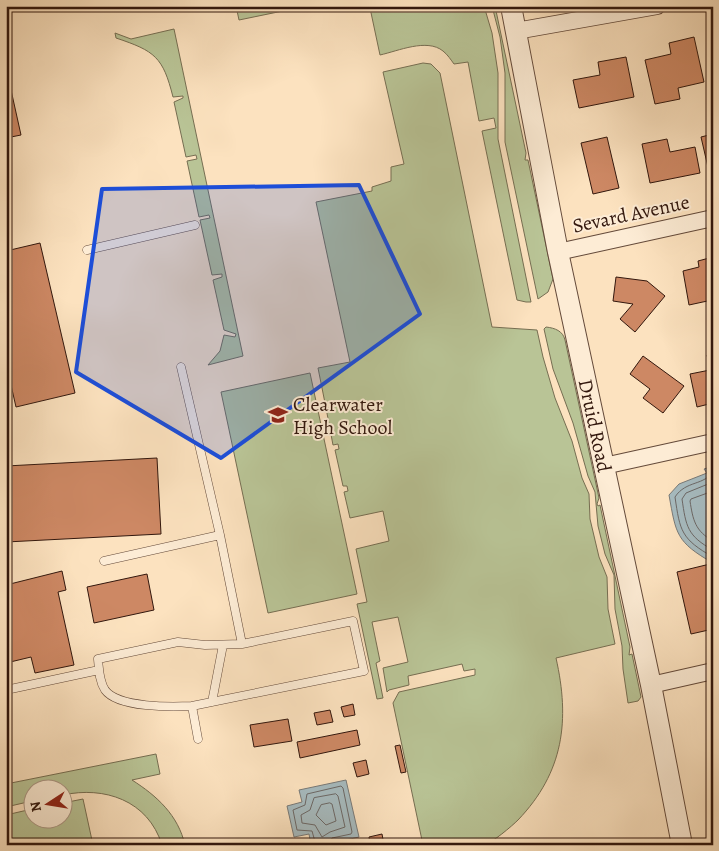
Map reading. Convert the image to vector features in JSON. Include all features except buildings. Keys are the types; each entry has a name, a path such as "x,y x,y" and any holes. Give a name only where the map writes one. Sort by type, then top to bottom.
{"street":[{"name":"Druid Road","path":"511,6 558,252 651,685 682,845"},
{"path":"516,31 657,6"},
{"name":"Sevard Avenue","path":"558,252 713,218"},
{"path":"604,466 713,442"},
{"path":"651,685 713,671"}],"lane":[{"path":"87,250 195,225"},
{"path":"181,367 220,534 242,644"},
{"path":"104,561 220,534"},
{"path":"353,621 364,671 192,706 163,708 135,704 114,696 106,691 100,678 98,659 178,642 223,644 242,644 353,621"},
{"path":"212,702 223,644"},
{"path":"6,690 99,670"},
{"path":"192,706 198,739"}],"highlighted area":[{"path":"359,185 420,314 221,458 76,372 102,189"}],"green space":[{"path":"236,6 307,6 239,20"},
{"path":"356,6 484,6 492,33 498,73 498,139 531,302 517,300 482,131 496,128 494,118 479,121 468,62 454,64 443,51 436,47 421,45 380,55 370,8 358,9"},
{"path":"492,6 495,6 526,153 525,160 528,160 553,279 548,292 538,299 505,142 505,73 500,37"},
{"path":"174,29 243,356 208,365 220,351 224,335 235,337 236,334 224,330 213,280 222,277 222,274 212,275 200,220 210,218 209,215 199,217 187,161 197,159 196,155 186,157 174,102 183,98 183,96 173,97 161,64 155,57 140,47 116,38 115,33 131,39"},
{"path":"423,63 431,64 440,73 492,327 537,330 555,398 572,441 582,478 589,494 590,519 599,557 607,577 608,609 615,644 556,658 562,703 562,724 560,744 554,764 533,802 518,820 497,838 484,845 423,845 393,703 399,692 475,675 475,669 464,671 462,664 408,676 409,685 387,692 383,668 408,662 398,617 372,622 380,661 376,663 383,698 377,699 357,604 367,602 356,549 389,541 383,511 350,518 344,492 348,491 347,486 343,486 335,450 339,449 338,444 333,445 326,408 331,407 330,402 325,403 318,368 350,362 316,202 372,191 372,187 391,181 391,167 404,164 383,72"},
{"path":"546,327 558,330 565,340 599,498 597,504 598,506 600,505 630,647 629,655 632,654 641,697 638,701 628,703 622,646 615,609 614,575 605,554 598,526 595,492 553,369 544,329"},
{"path":"310,373 357,594 268,613 221,392"},
{"path":"156,754 160,774 132,780 158,800 172,815 182,834 185,845 162,845 146,817 135,807 123,800 109,795 94,793 72,794 72,778 36,778"},
{"path":"22,781 22,803 6,807 6,784"},
{"path":"83,799 93,845 6,845 6,815 22,811 22,828 72,828 72,801"}],"water":[{"path":"713,466 713,563 691,549 680,536 676,528 669,495 679,484 707,473 704,469"},
{"path":"346,780 359,837 324,845 311,845 309,834 294,837 287,806 302,802 299,790"}],"place":[{"name":"Clearwater High School","path":"278,415"}]}
